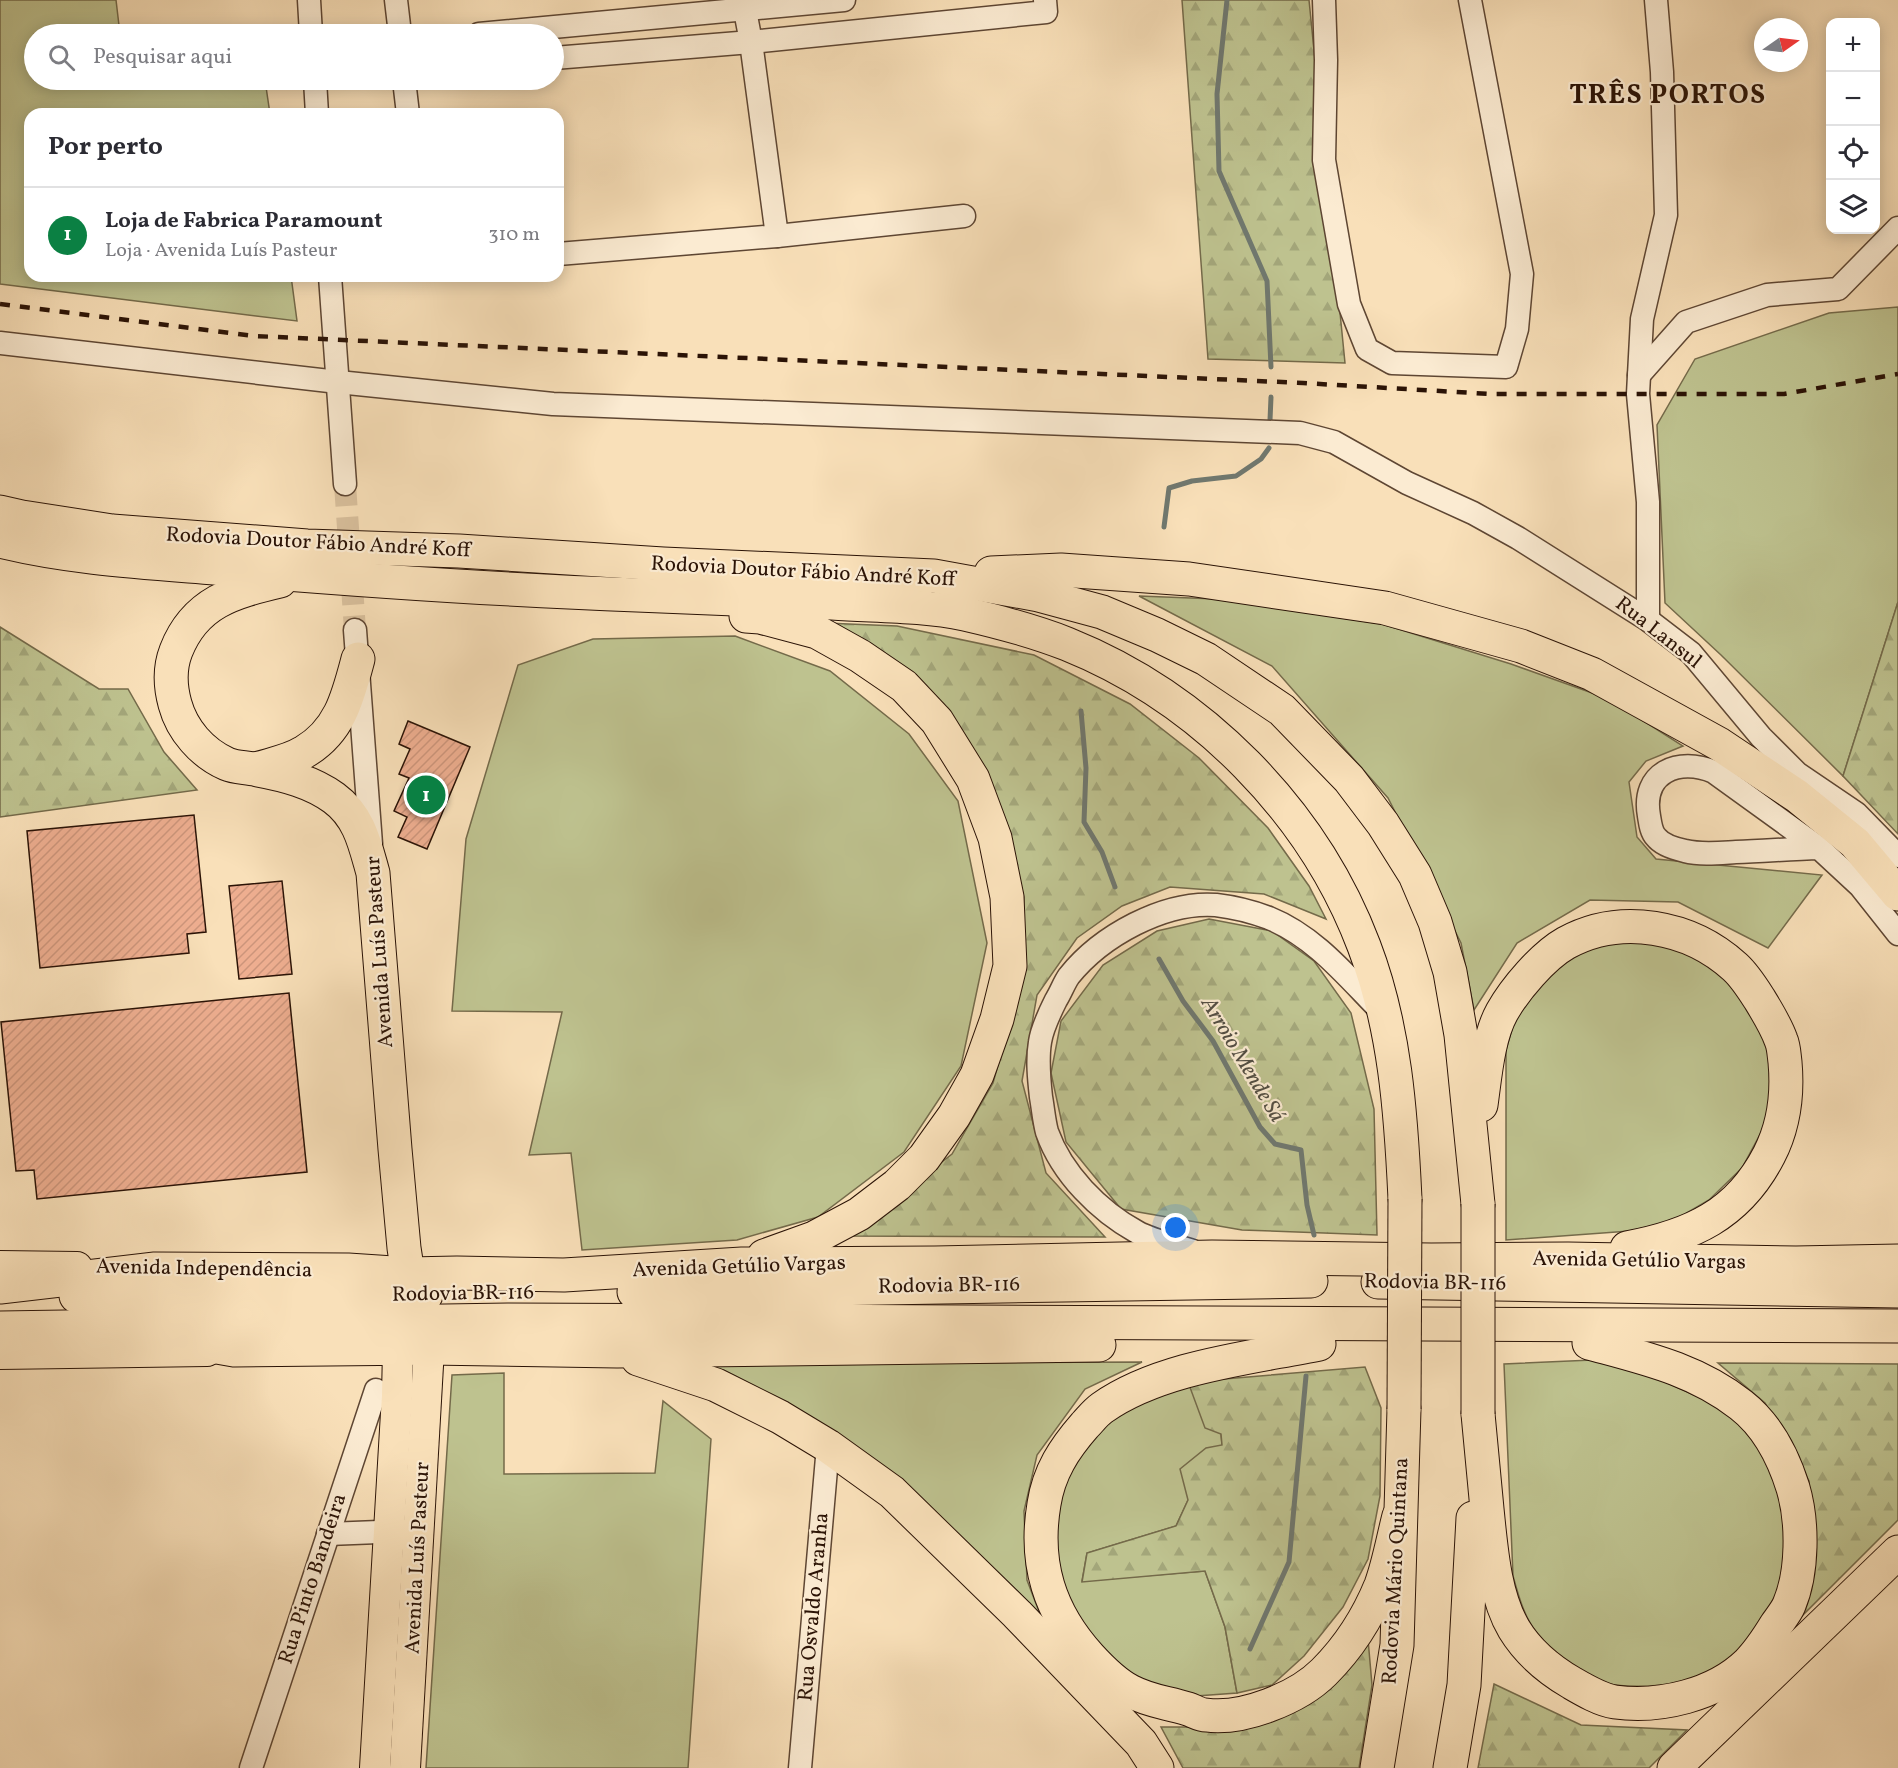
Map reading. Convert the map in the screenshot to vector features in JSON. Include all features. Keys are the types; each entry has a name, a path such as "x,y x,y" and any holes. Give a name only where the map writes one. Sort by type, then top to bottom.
{"highway":[{"name":"Rodovia Doutor Fábio André Koff","path":"0,512 112,531 307,546 459,551 663,564 934,576 1039,595 1102,612 1197,654 1249,686 1282,710 1349,779 1383,824 1414,874 1435,922 1450,972 1461,1035 1478,1204 1478,1414"},
{"name":"Rodovia Doutor Fábio André Koff","path":"0,541 23,547 115,560 305,576 900,607 959,613 1026,630 1112,664 1162,695 1212,732 1258,775 1293,817 1324,862 1349,909 1366,949 1384,1015 1397,1081 1405,1199"},
{"path":"934,576 1062,570 1189,579 1385,608 1521,646 1592,674 1719,744 1797,796 1855,843 1898,894"},
{"path":"305,576 248,589 221,600 195,617 182,636 172,662 170,686 178,718 193,739 213,756 229,765 256,769 312,785 336,799 353,817 362,832 374,873"},
{"path":"664,596 688,610 760,617 817,632 860,656 904,686 937,721 973,779 995,838 1007,897 1010,966 997,1020 977,1075 954,1116 930,1149 897,1185 859,1214 814,1238 742,1264"},
{"path":"256,769 304,752 332,729 348,699 356,645"},
{"name":"Avenida Luís Pasteur","path":"374,873 396,1160 408,1274"},
{"path":"1473,1160 1488,1053 1501,1013 1543,960 1566,943 1586,934 1612,928 1642,926 1673,931 1707,947 1736,968 1768,1013 1782,1042 1784,1052 1786,1100 1777,1139 1760,1172 1730,1207 1697,1229 1654,1243 1568,1259"},
{"name":"Rodovia Mário Quintana","path":"1377,1768 1396,1645 1404,1409 1405,1199"},
{"name":"Avenida Getúlio Vargas","path":"408,1274 564,1275 742,1264 935,1263 1212,1257 1796,1263 1898,1260"},
{"path":"1587,1286 1640,1277 1796,1263"},
{"path":"0,1287 155,1269"},
{"name":"Avenida Independência","path":"155,1269 348,1270 408,1274"},
{"name":"Rodovia BR-116","path":"0,1297 397,1295 1287,1281 1898,1291"},
{"name":"Rodovia BR-116","path":"0,1328 507,1320 1898,1326"},
{"name":"Rodovia BR-116","path":"234,1350 617,1351 1223,1343 1589,1342 1848,1326"},
{"path":"107,1327 234,1350"},
{"path":"1478,1414 1492,1551 1499,1591 1513,1627 1533,1655 1556,1674 1582,1689 1613,1701 1647,1703 1676,1699 1719,1684 1747,1664 1768,1638 1789,1605 1797,1572 1800,1540 1797,1503 1786,1465 1766,1428 1742,1406 1710,1384 1678,1368 1589,1342"},
{"path":"1319,1344 1182,1372 1141,1386 1100,1409 1057,1460 1046,1489 1041,1522 1041,1558 1048,1590 1079,1645 1101,1669 1127,1689 1154,1702 1205,1715 1225,1715 1258,1709 1291,1696 1322,1674 1347,1646 1381,1585 1399,1516"},
{"path":"617,1351 716,1385 780,1417 828,1446 892,1492 1017,1614 1141,1743 1157,1768"},
{"path":"1450,1768 1464,1685 1478,1414"},
{"path":"1674,1768 1898,1552"}],"main road":[{"name":"Avenida Independência","path":"0,1266 155,1269"},
{"name":"Avenida Luís Pasteur","path":"405,1768 420,1531 413,1349"},
{"name":"Avenida Luís Pasteur","path":"375,1768 389,1532 413,1349"},
{"name":"Rodovia BR-116","path":"0,1354 234,1350"}],"street":[{"path":"309,0 310,24"},
{"path":"396,0 399,24"},
{"path":"564,29 744,5 844,0"},
{"path":"564,57 751,42 1046,12 1045,0"},
{"path":"1324,0 1326,60 1324,160 1349,304 1367,349 1392,363 1506,367 1517,329 1522,274 1470,0"},
{"path":"1648,620 1648,502 1638,394 1642,319 1666,215 1662,72 1656,0"},
{"path":"744,5 777,236"},
{"path":"607,23 610,53"},
{"path":"316,90 317,108"},
{"path":"405,90 407,108"},
{"path":"564,254 777,236 964,216"},
{"path":"1639,375 1686,322 1767,295 1838,289 1898,228"},
{"path":"330,282 345,484"},
{"name":"Rua Lansul","path":"0,343 553,404 1300,434 1334,442 1407,483 1473,513 1518,538 1648,620 1691,653 1761,736 1797,773 1856,813 1898,856"},
{"name":"Avenida Luís Pasteur","path":"356,645 374,873"},
{"path":"1819,848 1686,852 1656,837 1651,827 1648,811 1649,794 1657,778 1671,768 1683,765 1700,766 1714,772 1819,848 1860,886 1898,934"},
{"path":"1212,1257 1138,1233 1106,1211 1080,1187 1059,1157 1047,1132 1038,1074 1040,1041 1052,1008 1069,977 1089,956 1113,937 1144,919 1193,906 1215,905 1269,918 1298,933 1320,949 1384,1015"},
{"name":"Rua Pinto Bandeira","path":"251,1768 376,1390"},
{"name":"Rua Osvaldo Aranha","path":"800,1768 828,1446"},
{"path":"328,1534 420,1531"}],"green space":[{"path":"0,0 116,0 119,24 24,24 24,90 266,90 269,108 24,108 24,282 292,282 297,321 0,284"},
{"path":"1182,0 1309,0 1345,363 1208,359"},
{"path":"1898,307 1898,602 1843,776 1665,603 1657,425 1695,359 1829,313"},
{"path":"1139,596 1217,599 1382,624 1511,664 1609,699 1683,746 1646,761 1629,782 1637,837 1656,859 1822,875 1768,948 1678,902 1590,900 1517,943 1474,1010 1461,943 1388,798 1272,666"},
{"path":"1898,602 1898,834 1843,776"},
{"path":"825,623 897,626 1034,655 1130,704 1199,758 1268,828 1309,886 1326,919 1264,894 1170,887 1122,906 1077,938 1037,995 1022,1081 1046,1173 1105,1237 847,1236 952,1154 993,1083 1019,990 1024,897 992,791"},
{"path":"0,627 99,689 128,689 164,752 197,790 0,817"},
{"path":"735,636 830,671 909,734 958,801 987,943 961,1066 904,1152 818,1217 737,1240 582,1250 571,1153 529,1155 562,1012 452,1011 466,839 518,665 593,639"},
{"path":"1209,919 1272,931 1314,961 1351,1013 1374,1109 1377,1235 1242,1230 1121,1209 1066,1142 1051,1073 1061,1021 1103,965 1157,931"},
{"path":"1658,938 1736,979 1773,1055 1774,1093 1765,1125 1742,1168 1709,1200 1673,1221 1630,1231 1506,1240 1506,1050 1517,1012 1544,970 1577,948"},
{"path":"1615,1359 1726,1410 1748,1433 1766,1460 1783,1504 1787,1537 1786,1565 1779,1591 1766,1617 1748,1641 1726,1661 1701,1676 1677,1683 1647,1686 1617,1685 1604,1683 1580,1671 1552,1649 1530,1623 1513,1576 1504,1364"},
{"path":"1142,1362 1085,1389 1037,1455 1024,1511 1027,1580 1043,1622 704,1364"},
{"path":"1718,1363 1898,1364 1898,1520 1800,1618 1812,1560 1809,1481 1765,1403"},
{"path":"1365,1367 1381,1408 1380,1496 1368,1559 1343,1607 1304,1656 1272,1685 1237,1693 1225,1627 1205,1571 1082,1582 1087,1553 1176,1526 1188,1500 1180,1469 1206,1448 1222,1445 1221,1434 1205,1428 1188,1382"},
{"path":"504,1373 504,1474 655,1473 663,1401 711,1439 688,1768 426,1768 452,1375"},
{"path":"1188,1382 1221,1434 1222,1445 1188,1500 1176,1526 1087,1553 1082,1581 1205,1571 1225,1627 1237,1693 1196,1696 1149,1685 1108,1660 1077,1621 1060,1582 1051,1535 1065,1478 1084,1443 1116,1412"},
{"path":"1368,1639 1372,1685 1359,1768 1183,1768 1161,1727 1209,1727"},
{"path":"1494,1684 1581,1725 1687,1730 1649,1768 1478,1768"}],"building":[{"path":"408,721 470,747 427,849 398,837 407,817 394,811 409,778 399,774 410,749 399,744"},
{"path":"194,815 206,932 187,934 189,953 40,968 27,831"},
{"path":"282,881 292,974 239,979 229,886"},
{"path":"289,993 307,1172 37,1199 34,1170 16,1171 1,1022"}],"waterway":[{"name":"Arroio Mende Sá","path":"1227,0 1217,94 1219,171 1267,281 1271,367"},
{"name":"Arroio Mende Sá","path":"1270,420 1271,397"},
{"name":"Arroio Mende Sá","path":"1164,527 1169,488 1192,481 1236,476 1261,459 1269,448"},
{"name":"Arroio Mende Sá","path":"1081,711 1086,768 1084,822 1102,852 1115,887"},
{"name":"Arroio Mende Sá","path":"1159,959 1183,1001 1213,1041 1260,1127 1275,1144 1301,1150 1307,1205 1314,1235"},
{"name":"Arroio Mende Sá","path":"1250,1649 1289,1562 1306,1376"}],"tunnel":[{"path":"345,484 355,630"}],"railway":[{"path":"0,304 254,336 1303,383 1491,394 1784,394 1898,374"}],"place":[{"name":"Loja de Fabrica Paramount","path":"426,795"}],"district":[{"name":"TRÊS PORTOS","path":"1668,96"}]}
